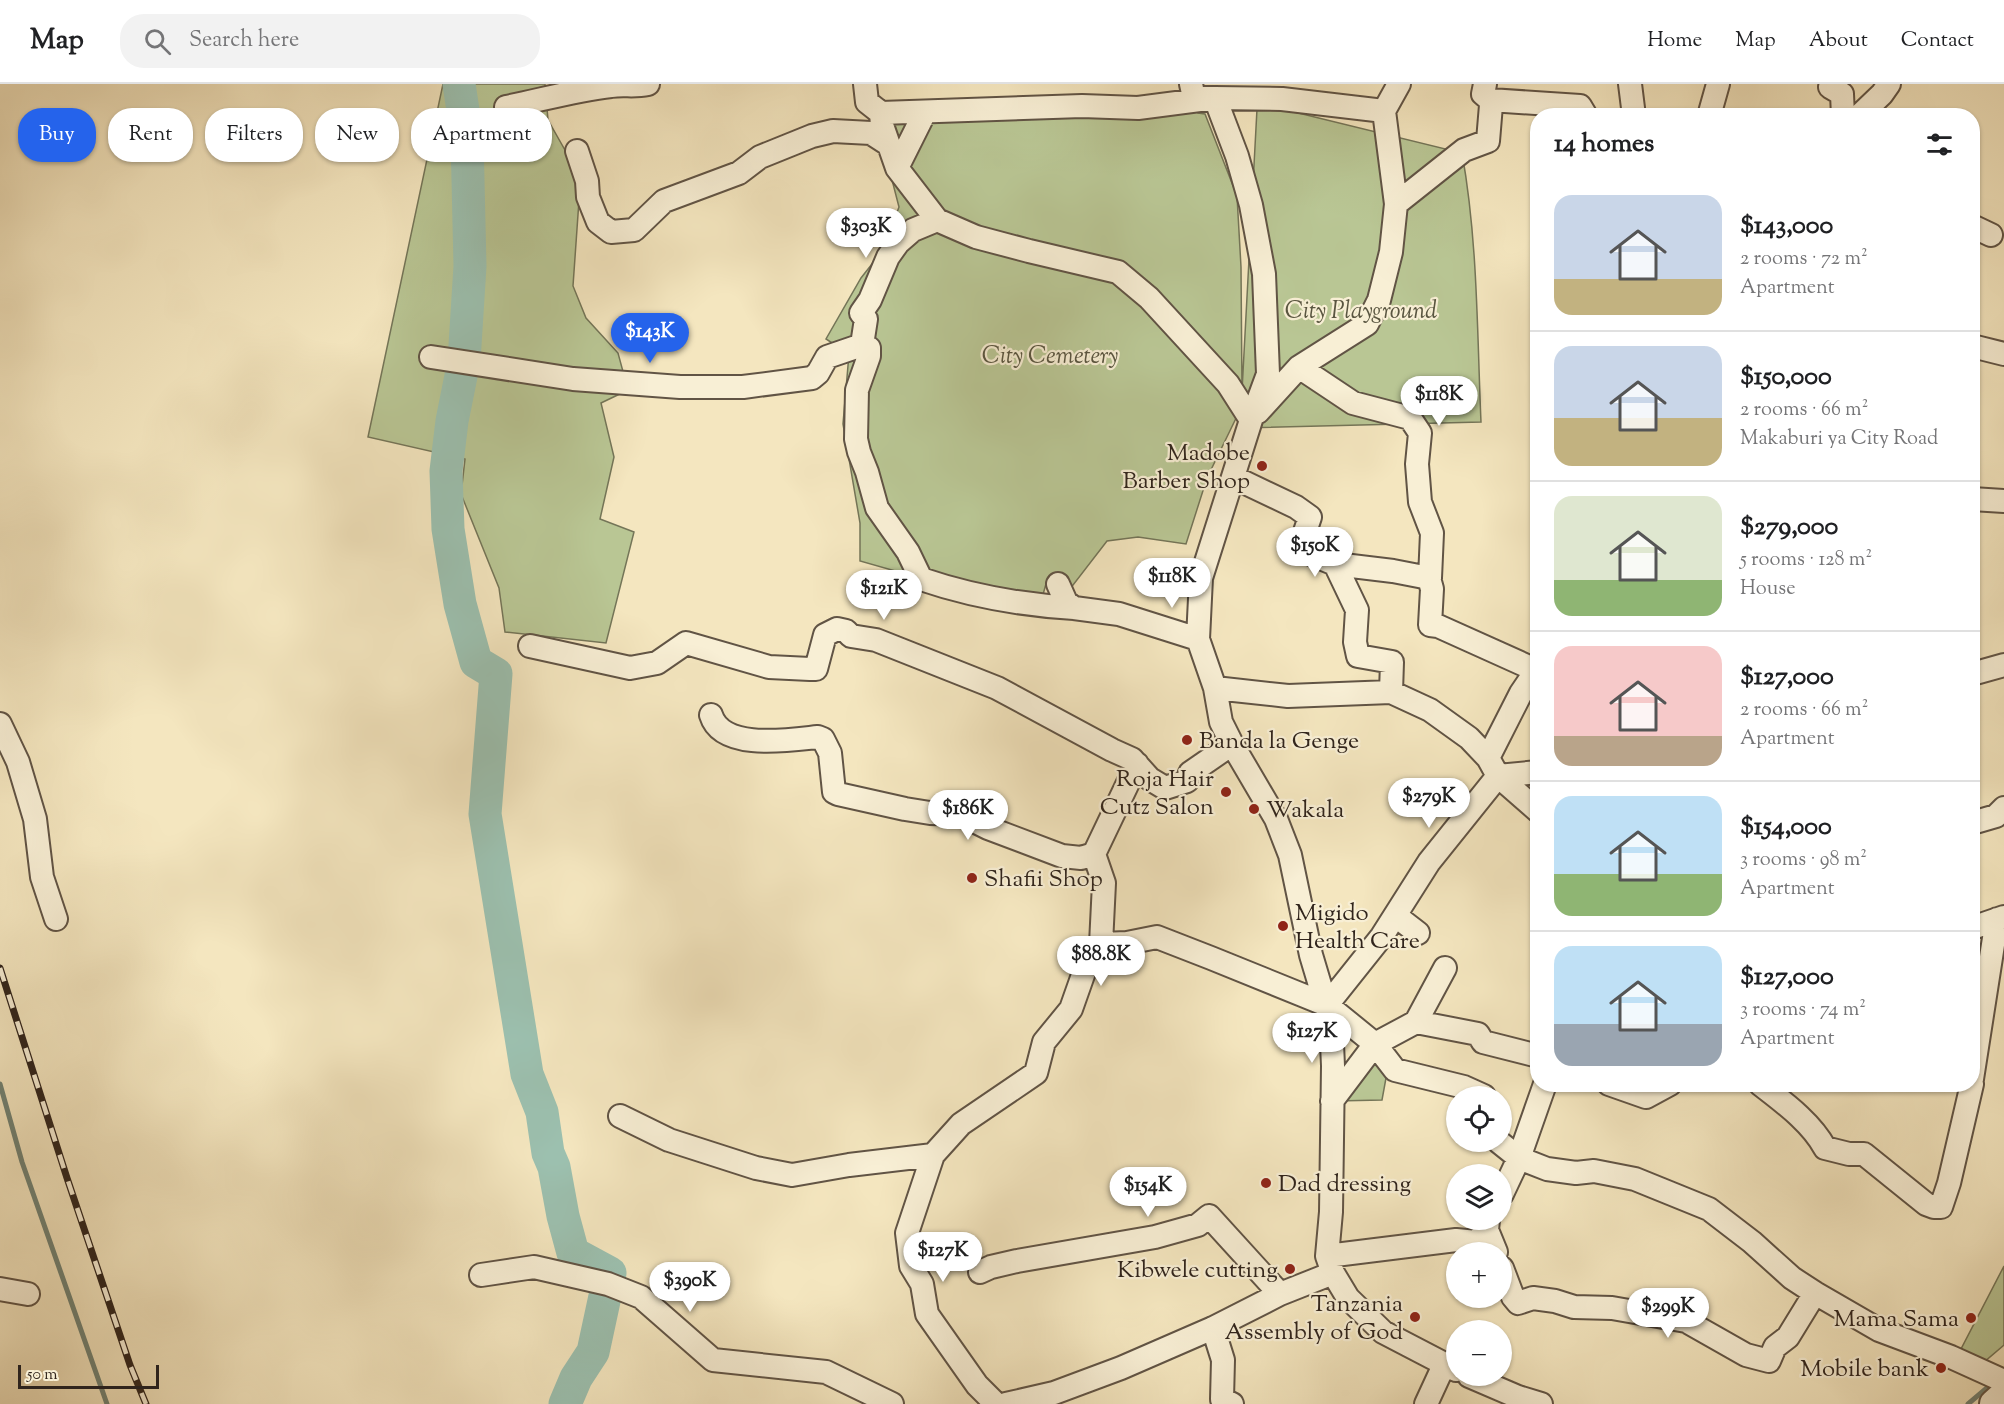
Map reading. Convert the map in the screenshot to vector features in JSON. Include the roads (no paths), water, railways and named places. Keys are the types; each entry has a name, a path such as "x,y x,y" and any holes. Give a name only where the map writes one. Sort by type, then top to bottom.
{"street":[{"path":"506,107 614,85 632,87 648,84"},
{"path":"865,84 867,102 881,113 1082,106 1138,108 1215,98"},
{"path":"1191,84 1194,98 1282,99 1384,111"},
{"path":"1251,420 1299,367 1367,324 1379,300 1391,252 1396,204 1384,111 1399,84"},
{"path":"1630,84 1633,108"},
{"path":"1711,108 1718,84"},
{"path":"1831,84 1830,87 1842,94 1843,108"},
{"path":"1867,108 1890,84"},
{"path":"1396,204 1464,150 1488,141 1491,115 1488,92 1581,108"},
{"path":"1215,98 1251,205 1264,274 1268,374 1251,420 1202,578 1198,639 1215,688 1221,722 1272,811 1290,855 1311,955 1331,1022 1330,1264 1348,1298 1383,1332 1446,1365"},
{"path":"897,168 925,112"},
{"path":"881,113 882,125 897,168 938,220 976,237 1118,272 1149,298 1228,384 1251,420"},
{"path":"578,151 587,181 588,196 598,222 611,232 634,230 664,201 739,173 760,156 812,136 833,131 871,133 888,144"},
{"path":"862,345 866,319 861,313 878,284 888,257 898,243 913,230 938,220"},
{"path":"431,357 573,379 680,387 743,387 812,378 818,373 827,357 862,345"},
{"path":"862,345 864,349 869,348 869,356 857,390 856,439 859,452 877,508 908,552 921,579 965,592 1024,604 1119,614 1198,639"},
{"path":"1980,348 2004,354"},
{"path":"1299,367 1353,403 1410,418 1420,433 1417,464 1420,502 1432,533 1430,625 1438,626 1530,667"},
{"path":"1233,477 1310,516 1299,549 1335,564 1430,578"},
{"path":"1980,500 2004,501"},
{"path":"1335,564 1357,610 1355,642 1358,656 1392,662 1391,692"},
{"path":"1058,584 1066,602 1074,608"},
{"path":"530,646 630,668 657,663 686,643 769,667 816,669 825,635 837,629 851,636 876,640 997,688 1132,759 1150,779 1166,788 1187,781 1190,773 1232,744"},
{"path":"1980,672 2004,665"},
{"path":"1326,1005 1396,916 1429,862 1493,767 1521,693 1530,680"},
{"path":"1215,688 1288,696 1391,692 1430,710 1469,738 1493,767 1530,803"},
{"path":"711,715 714,725 741,737 771,742 818,737 823,739 830,753 834,792 838,794 905,809 960,814 988,828 1062,856 1081,858 1094,854"},
{"path":"1,728 18,762 34,819 42,877 56,920"},
{"path":"996,1404 977,1385 927,1314 922,1284 911,1266 907,1233 933,1155 961,1124 1036,1073 1044,1042 1071,1009 1089,958 1101,944 1104,883 1094,854 1137,764"},
{"path":"1493,767 1530,771"},
{"path":"1980,821 1996,816 2004,808"},
{"path":"1396,916 1418,933"},
{"path":"1980,925 2001,918 1980,1035"},
{"path":"1101,944 1127,943 1157,937 1326,1005 1375,1044 1395,1070 1460,1086"},
{"path":"1332,1101 1375,1044 1416,1022 1444,968"},
{"path":"1416,1022 1478,1034 1484,1042 1530,1054"},
{"path":"1512,1173 1542,1092"},
{"path":"1632,1092 1646,1097 1655,1092"},
{"path":"1770,1092 1819,1137 1825,1148 1849,1154 1864,1154 1926,1204 1941,1207 1949,1183 1970,1092"},
{"path":"620,1116 669,1140 756,1168 792,1175 849,1165 933,1155"},
{"path":"1512,1152 1519,1158 1547,1170 1576,1173 1594,1171 1635,1179 1709,1209 1752,1242 1792,1278 1815,1293 1879,1330 1951,1357 2004,1381"},
{"path":"980,1272 1017,1261 1155,1237 1198,1225 1209,1216 1280,1294"},
{"path":"1006,1404 1054,1393 1121,1368 1255,1308 1330,1264 1456,1240 1477,1242 1484,1230"},
{"path":"481,1275 534,1267 608,1284 641,1297 713,1359 826,1372 892,1404"},
{"path":"0,1289 28,1294"},
{"path":"1512,1294 1518,1303 1533,1298 1574,1307 1612,1308 1686,1321 1746,1354 1769,1361 1775,1347 1788,1337 1815,1293"},
{"path":"1213,1328 1223,1360 1222,1399 1232,1404"},
{"path":"1426,1404 1446,1373"},
{"path":"1492,1386 1541,1404"},
{"path":"1994,1404 2004,1395"}],"waterway":[{"path":"459,84 467,137 470,266 464,361 452,421 446,471 448,529 460,604 476,662 496,674 485,814 527,1074 542,1112 548,1153 554,1167 573,1253 610,1273 593,1352 576,1378 565,1404"},
{"path":"0,1084 22,1162 107,1404"},
{"path":"1968,1404 1994,1382"}],"railway":[{"path":"0,968 67,1178 130,1365 146,1404"}],"place":[{"name":"Madobe Barber Shop","path":"1262,466"},
{"name":"Banda la Genge","path":"1187,740"},
{"name":"Roja Hair Cutz Salon","path":"1226,792"},
{"name":"Wakala","path":"1254,809"},
{"name":"Shafii Shop","path":"972,878"},
{"name":"Migido Health Care","path":"1283,926"},
{"name":"Dad dressing","path":"1266,1183"},
{"name":"Kibwele cutting","path":"1290,1269"},
{"name":"Tanzania Assembly of God","path":"1415,1317"},
{"name":"Mama Sama","path":"1971,1318"},
{"name":"Mobile bank","path":"1941,1368"}],"park label":[{"name":"City Playground","path":"1361,310"},
{"name":"City Cemetery","path":"1050,355"}]}
